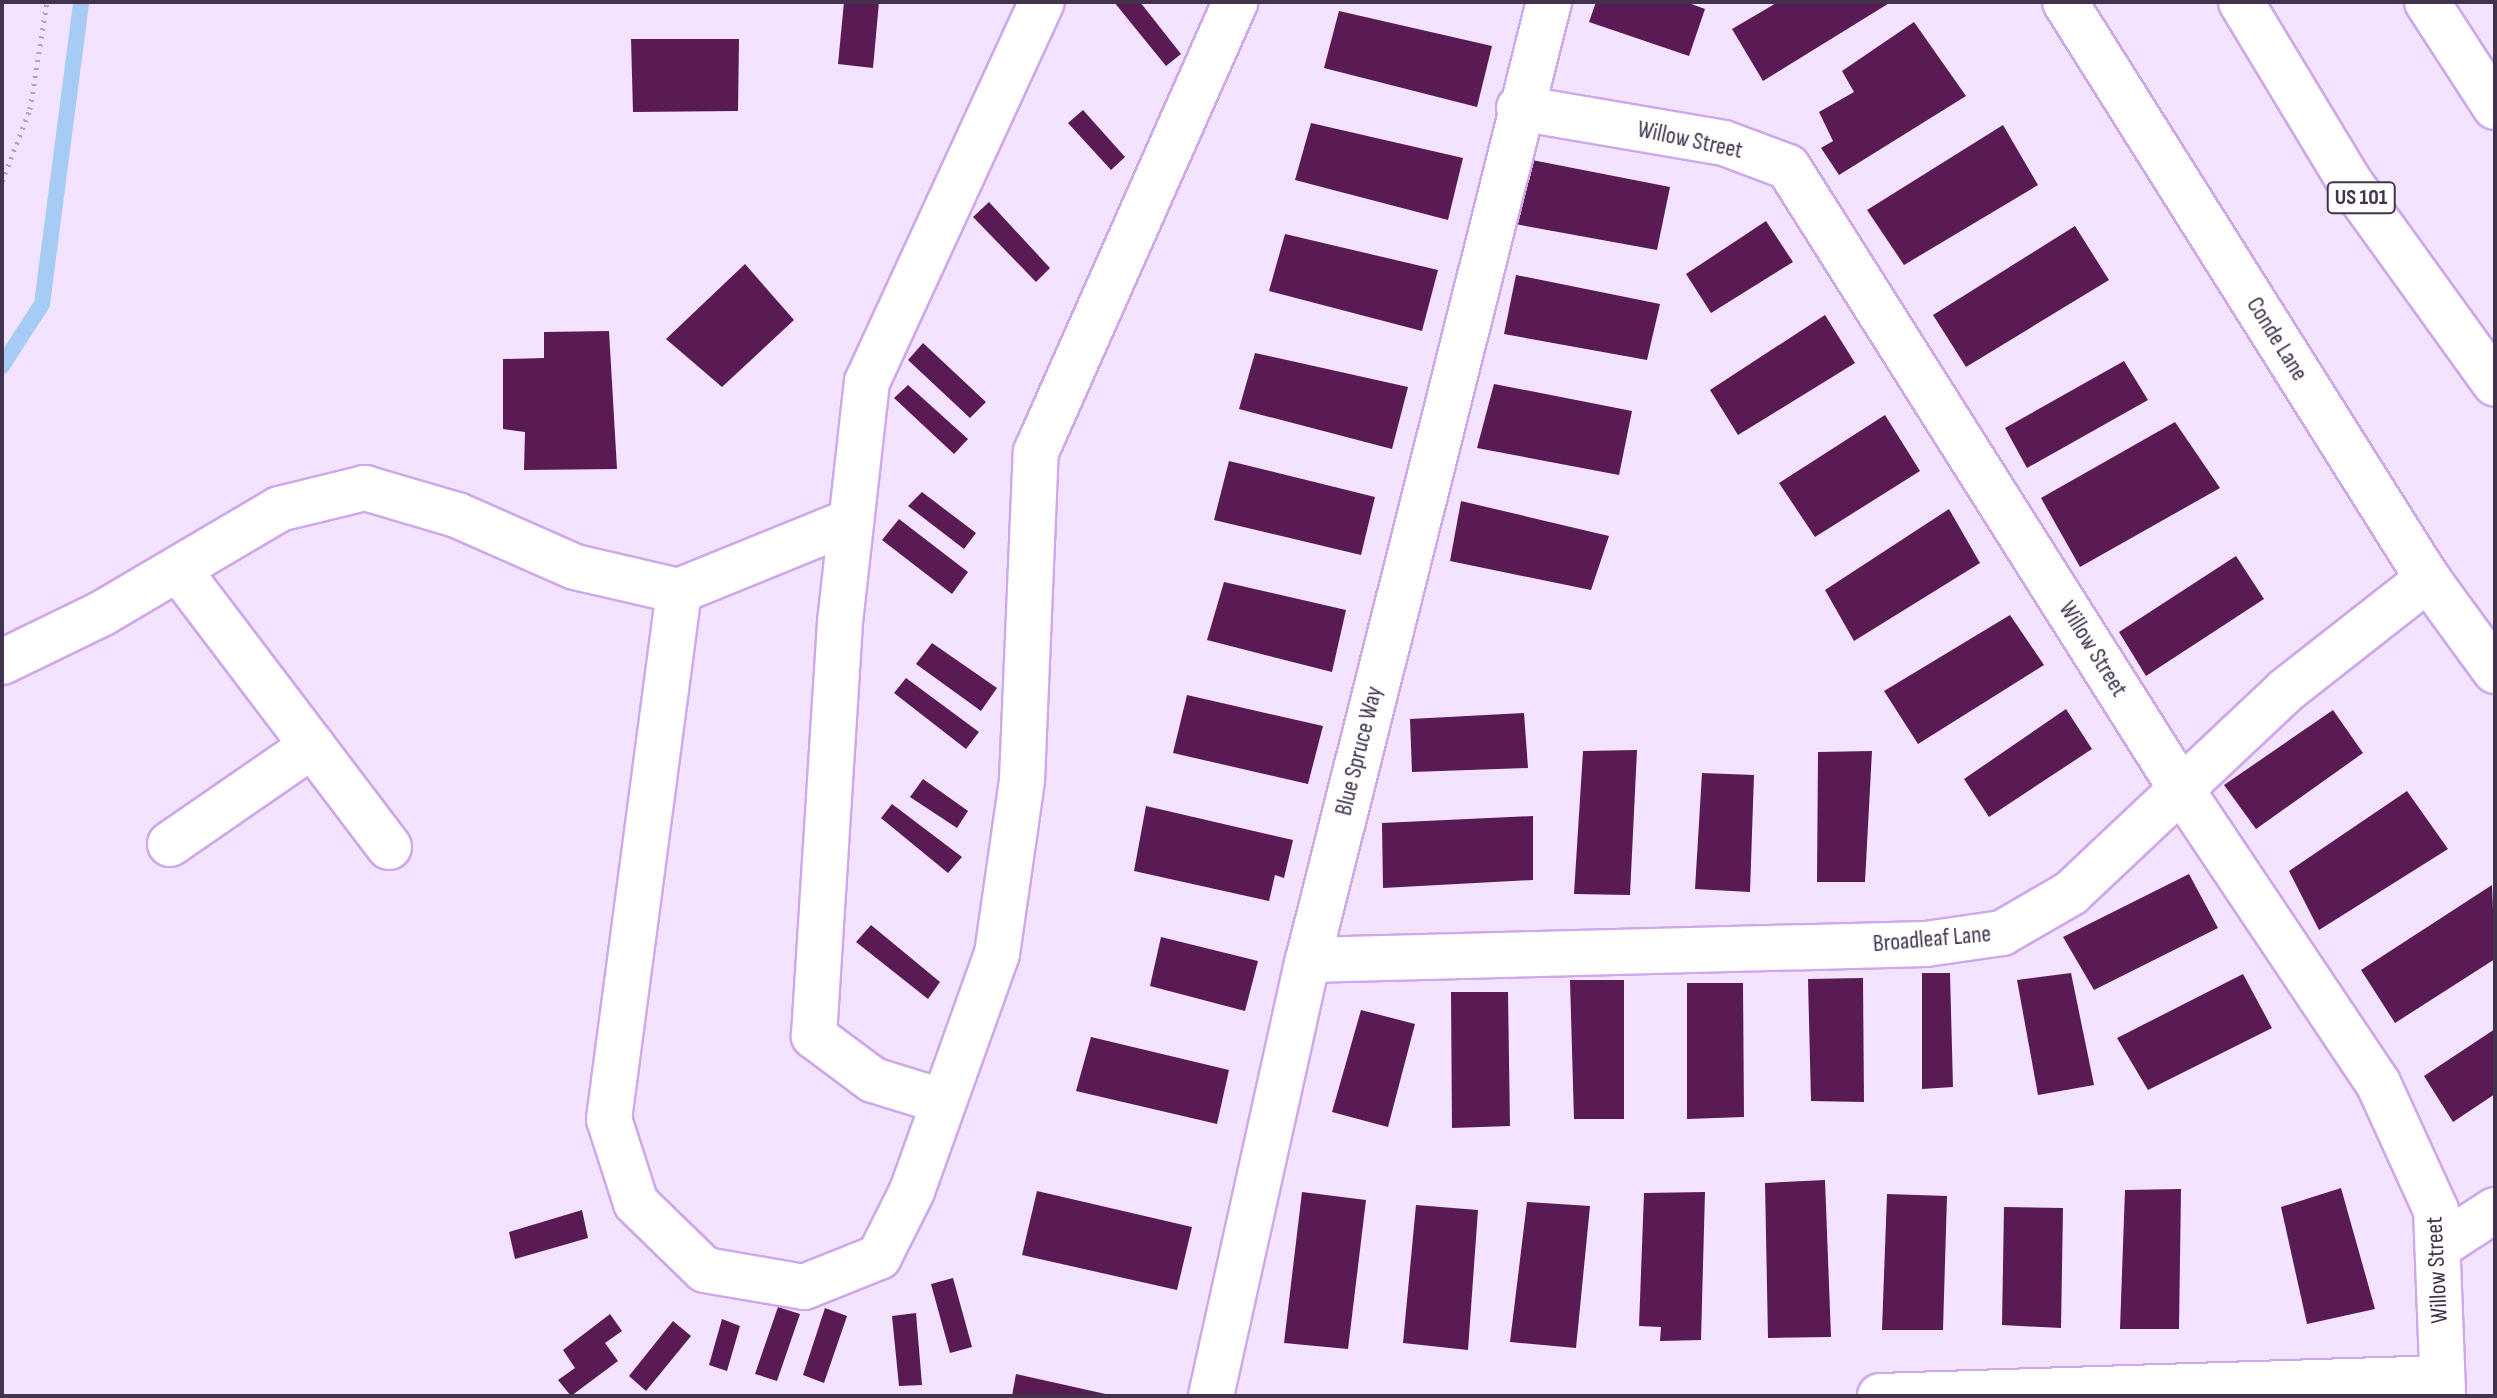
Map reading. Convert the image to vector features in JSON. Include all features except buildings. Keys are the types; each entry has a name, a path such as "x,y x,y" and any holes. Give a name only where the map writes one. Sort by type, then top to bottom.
{"main road":[{"path":"941,1101 873,1080 814,1036 851,521 867,382 1042,2"},
{"path":"679,591 609,1119 636,1203 705,1270 804,1287 879,1257 912,1191 941,1101 997,954 1022,780 1036,452 1235,2"},
{"path":"1519,108 1549,2"},
{"name":"Conde Lane","path":"2065,2 2428,579 2495,671"},
{"name":"US 101","path":"2241,2 2351,184 2495,384"},
{"path":"2427,2 2495,107"},
{"name":"Willow Street","path":"1519,108 1724,143 1788,167 2181,789 2378,1083 2436,1210 2443,1387"},
{"name":"Blue Spruce Way","path":"1211,1396 1308,960 1519,108"},
{"path":"2,662 178,569 279,509 365,488 457,515 575,567 679,591 851,521"},
{"path":"178,569 389,847"},
{"name":"Broadleaf Lane","path":"1308,960 1926,944 2002,933 2071,893 2285,691 2428,579"},
{"path":"170,844 312,746"},
{"path":"2438,1247 2495,1210"},
{"path":"1880,1396 2443,1387"}],"path":[{"path":"2,181 30,109 47,2"}],"waterway":[{"path":"2,366 42,304 81,2"}]}
